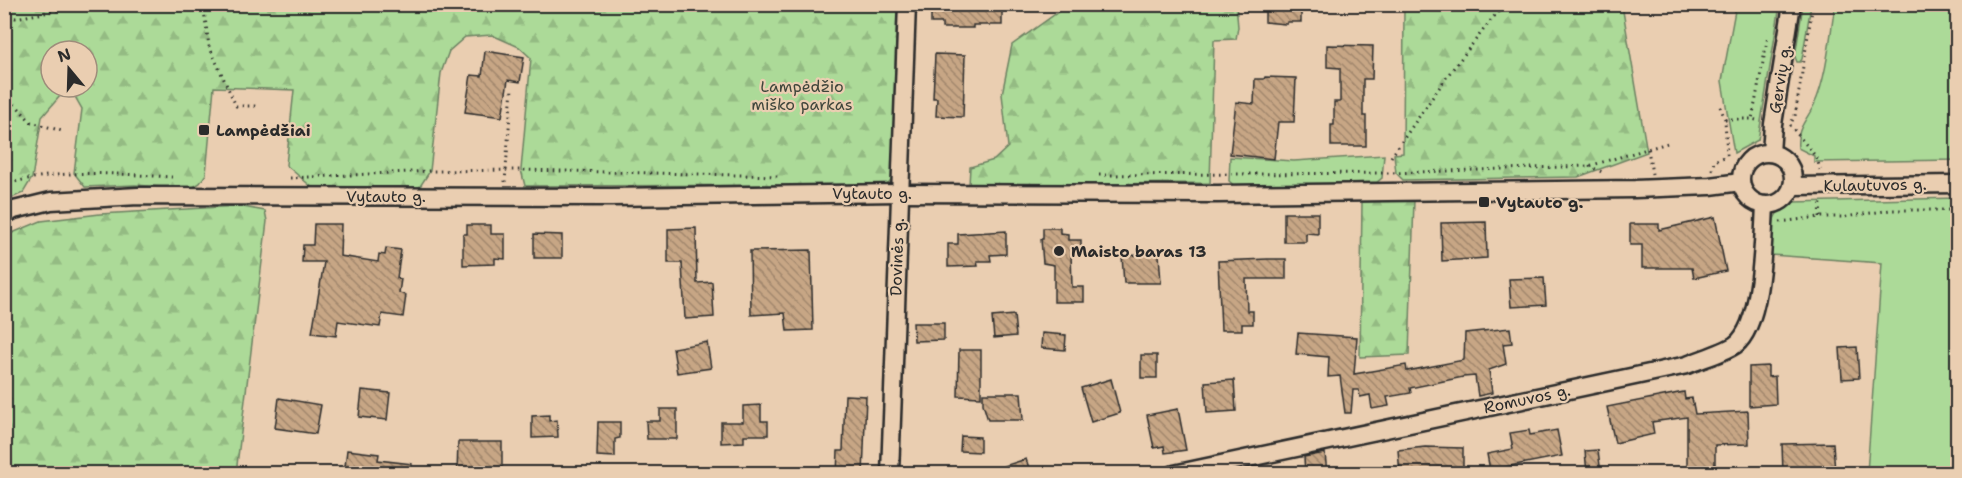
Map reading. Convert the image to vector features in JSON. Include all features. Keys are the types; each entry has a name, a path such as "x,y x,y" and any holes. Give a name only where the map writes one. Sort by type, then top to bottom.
{"street":[{"name":"Dovinės g.","path":"890,474 907,4"},
{"name":"Gervių g.","path":"1771,153 1773,124 1792,4"},
{"path":"1771,153 1786,162 1793,178 1788,195 1782,201 1765,206 1749,198 1744,191 1741,182 1742,173 1746,164 1753,157 1771,153"},
{"name":"Vytauto g.","path":"4,215 51,201 138,196 611,197 900,193 1229,194 1653,189 1741,182"},
{"name":"Kulautuvos g.","path":"1792,186 1958,184"},
{"name":"Romuvos g.","path":"1174,474 1687,365 1734,345 1742,337 1754,311 1759,283 1765,206"}],"path":[{"path":"4,13 15,18 96,4"},
{"path":"203,4 209,46 236,106 259,106"},
{"path":"1391,157 1448,75 1496,14 1507,4"},
{"path":"1790,125 1795,116 1813,4"},
{"path":"504,196 512,88"},
{"path":"4,99 16,105 31,122 62,131"},
{"path":"1710,186 1714,161 1727,156 1725,119 1719,104"},
{"path":"1725,119 1752,119"},
{"path":"1099,175 1390,173 1589,166 1671,142"},
{"path":"1648,149 1653,189"},
{"path":"281,178 430,171 784,176"},
{"path":"4,185 43,176 83,173 178,178"},
{"path":"1764,224 1820,217 1844,217 1891,210 1958,210"}],"green space":[{"path":"1236,4 1238,27 1236,39 1214,40 1210,183 969,185 970,167 994,160 1008,147 1002,94 1012,45 1058,12 1059,5"},
{"name":"Lampėdžio miško parkas","path":"5,5 897,5 892,179 886,185 525,186 521,170 531,58 519,47 492,35 465,37 449,51 441,73 430,171 419,188 313,188 286,165 294,90 214,87 206,174 200,183 190,189 135,185 85,187 74,173 82,109 76,99 99,99 99,39 39,39 39,99 57,99 42,117 32,178 23,193 5,201"},
{"path":"1404,5 1622,5 1647,152 1578,177 1403,180 1396,173 1394,154 1403,153"},
{"path":"1736,5 1780,5 1758,140 1734,153 1722,81"},
{"path":"1803,5 1811,5 1802,59 1797,62 1795,57"},
{"path":"1835,5 1957,5 1957,160 1814,162 1814,156 1798,148 1800,130 1814,105 1822,82"},
{"path":"1384,155 1382,178 1377,182 1236,187 1229,181 1230,157 1294,161"},
{"path":"1957,198 1957,473 1867,473 1882,263 1771,255 1773,223 1779,211 1793,202"},
{"path":"1414,200 1409,355 1360,357 1362,202"},
{"path":"238,206 265,211 267,221 236,473 5,473 5,236 41,221 100,214"}],"building":[{"path":"931,4 1002,6 1002,25 942,28 942,23 931,23"},
{"path":"1265,4 1301,4 1301,22 1285,24 1265,22"},
{"path":"1327,45 1373,46 1372,79 1363,79 1366,146 1331,146 1334,102 1340,102 1340,68 1327,67"},
{"path":"485,51 524,57 520,82 508,80 502,117 465,112 471,75 482,76"},
{"path":"935,54 965,55 963,117 936,116 937,98 933,98"},
{"path":"1296,78 1294,122 1278,122 1274,159 1230,154 1236,102 1254,104 1255,79"},
{"path":"1284,213 1318,213 1318,234 1306,233 1306,242 1284,242"},
{"path":"1715,217 1726,271 1694,278 1692,268 1642,268 1642,245 1630,245 1630,224 1659,224 1659,230"},
{"path":"1486,222 1487,258 1442,261 1441,223"},
{"path":"314,224 341,224 340,256 378,262 379,254 385,255 386,248 401,250 397,278 401,279 399,293 406,295 403,317 382,314 380,327 338,321 336,336 312,333 324,262 302,262 303,245 313,245"},
{"path":"467,225 491,225 491,234 505,234 505,259 495,258 495,264 463,265 463,234 467,234"},
{"path":"696,228 697,283 712,282 714,317 685,319 682,263 668,263 668,229"},
{"path":"1043,228 1060,228 1060,233 1068,234 1068,240 1081,240 1081,247 1077,248 1077,253 1071,253 1072,287 1084,287 1084,302 1054,302 1054,265 1043,263 1041,239 1043,239"},
{"path":"1006,231 1006,254 990,255 991,261 977,261 978,266 948,267 948,244 958,244 958,234"},
{"path":"534,234 562,235 562,258 534,258"},
{"path":"811,250 813,330 787,331 785,313 751,315 750,251"},
{"path":"1159,254 1161,283 1124,283 1122,256"},
{"path":"1286,259 1286,279 1246,279 1247,311 1253,311 1253,324 1242,324 1242,330 1221,330 1218,261"},
{"path":"1544,278 1546,305 1511,307 1509,279"},
{"path":"1014,315 1016,336 994,338 992,317"},
{"path":"913,323 944,323 944,340 914,341"},
{"path":"1510,328 1512,343 1503,344 1506,364 1489,370 1492,393 1478,396 1475,376 1463,377 1410,388 1411,393 1387,397 1389,406 1372,409 1370,395 1360,397 1359,390 1353,390 1351,413 1345,413 1340,376 1328,377 1329,357 1296,354 1298,333 1357,337 1354,374 1406,365 1407,371 1464,360 1465,333"},
{"path":"1042,333 1066,335 1065,350 1041,348"},
{"path":"707,342 711,368 677,373 673,348"},
{"path":"1857,347 1859,378 1842,379 1840,348"},
{"path":"959,350 981,350 981,397 958,396"},
{"path":"1141,355 1157,355 1157,378 1141,378"},
{"path":"1768,366 1768,377 1775,376 1776,404 1749,406 1749,367"},
{"path":"1111,379 1120,413 1091,422 1081,388"},
{"path":"1234,380 1236,411 1207,413 1205,382"},
{"path":"362,390 390,393 387,420 359,417"},
{"path":"1684,392 1685,399 1692,398 1695,414 1748,411 1749,444 1715,445 1715,474 1695,474 1695,468 1687,467 1687,417 1652,422 1654,434 1615,443 1607,407"},
{"path":"983,393 1021,393 1023,420 988,420 983,404"},
{"path":"845,395 866,396 863,474 837,474 838,451 843,451"},
{"path":"279,398 321,405 316,434 275,428"},
{"path":"761,405 761,421 768,421 768,435 744,435 744,442 721,443 721,422 743,422 743,406"},
{"path":"660,409 677,409 677,439 647,439 646,421 660,421"},
{"path":"1178,409 1186,450 1165,453 1164,446 1154,448 1147,415"},
{"path":"549,415 549,421 557,420 558,437 532,438 532,416"},
{"path":"598,422 620,422 620,438 615,439 615,457 597,456"},
{"path":"1529,430 1530,435 1557,430 1562,456 1490,470 1487,454 1513,449 1510,433"},
{"path":"961,436 980,437 980,452 960,451"},
{"path":"458,442 502,442 502,474 457,474"},
{"path":"1833,443 1835,473 1783,473 1782,444"},
{"path":"1425,447 1463,448 1463,474 1400,474 1398,450"},
{"path":"347,450 379,454 378,460 412,464 411,474 344,474"},
{"path":"1598,450 1601,474 1587,474 1585,451"},
{"path":"1325,453 1327,474 1305,474 1304,457"},
{"path":"1026,459 1031,474 989,474 989,471"}],"place":[{"name":"Lampėdžiai","path":"204,130"},
{"name":"Vytauto g.","path":"1484,202"},
{"name":"Maisto baras 13","path":"1059,251"}]}
